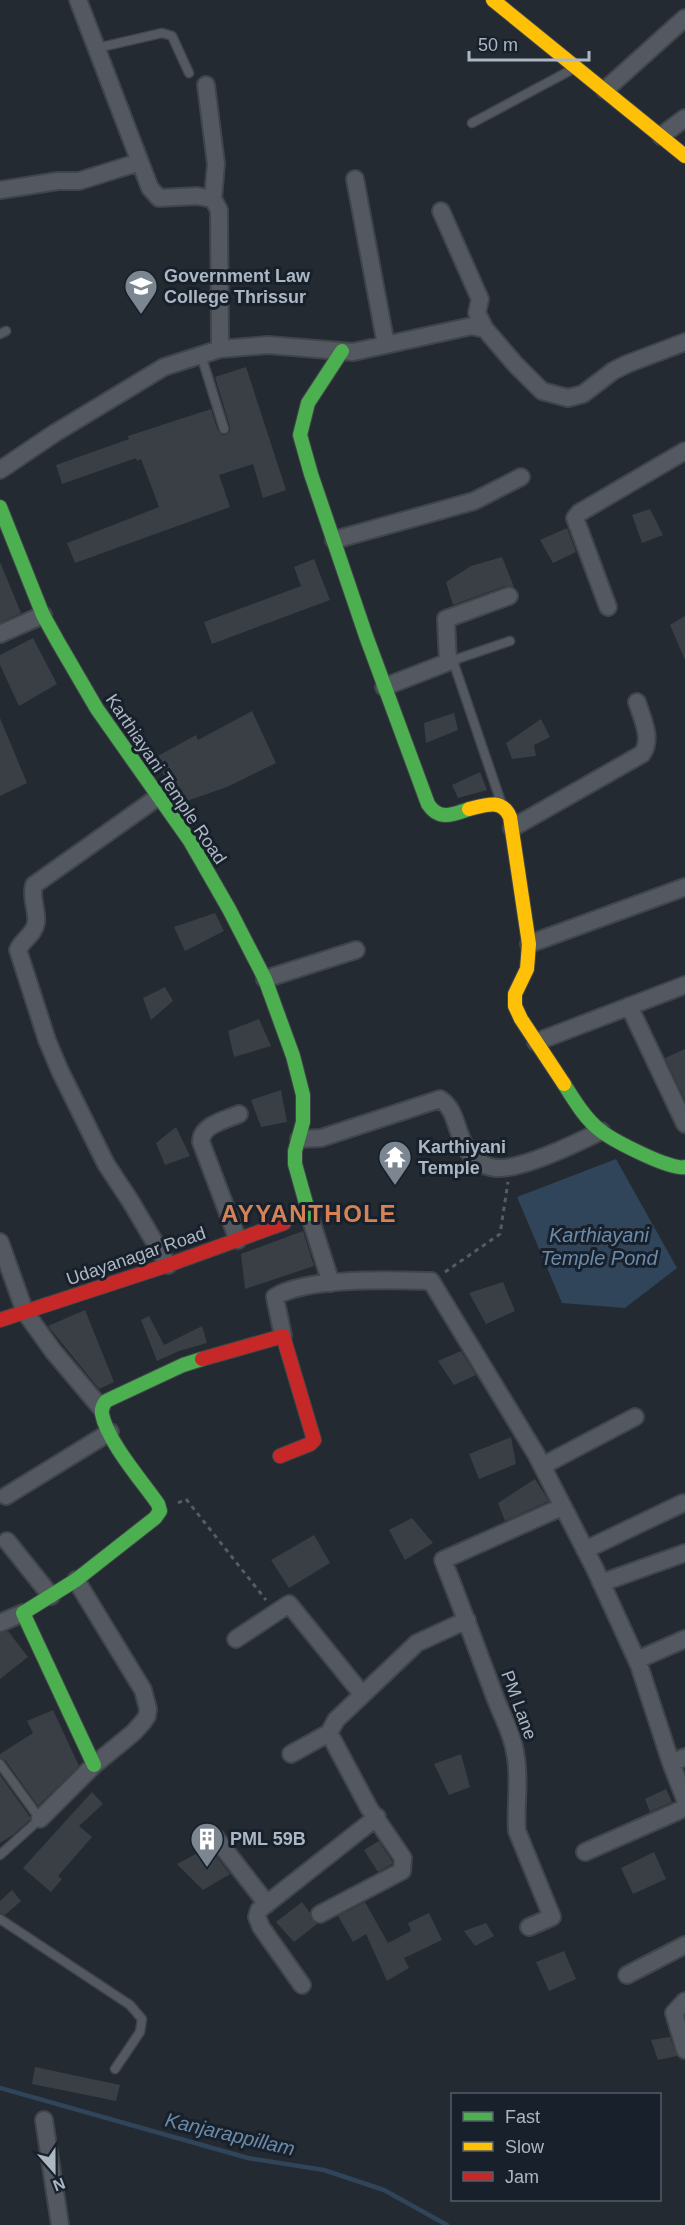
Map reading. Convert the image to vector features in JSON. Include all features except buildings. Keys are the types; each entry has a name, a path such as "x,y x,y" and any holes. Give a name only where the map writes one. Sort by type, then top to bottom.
{"street":[{"path":"78,0 150,188 159,198 197,196 213,199"},
{"path":"494,0 685,156"},
{"path":"605,90 685,18"},
{"path":"206,85 216,164 213,199 219,210 220,349"},
{"path":"661,136 685,118"},
{"path":"0,190 79,181 140,162"},
{"path":"355,180 386,345"},
{"path":"441,211 480,299 477,313 485,328 515,364 542,391 568,398 583,394 612,371 685,342"},
{"path":"0,470 55,432 164,367 220,349 268,345 353,352 472,326 485,328"},
{"path":"342,351 308,403 300,435 311,474 384,687 433,812 441,816 448,816 494,804 502,805 510,817 529,944 527,969 515,994 515,1006 577,1104 601,1131 661,1163 679,1169 685,1167"},
{"path":"608,607 575,518 579,513 685,451"},
{"path":"334,540 474,501 521,477"},
{"name":"Karthiayani Temple Road","path":"0,509 43,615 97,709 190,841 265,979 293,1056 303,1095 303,1122 295,1151 295,1164 309,1214"},
{"path":"384,687 451,661 446,619 509,596"},
{"path":"0,634 43,615"},
{"path":"512,828 642,754 647,748 647,738 638,702"},
{"path":"158,797 34,885 32,894 36,925 32,933 21,942 18,950 47,1040 60,1071 106,1164 168,1265"},
{"path":"529,944 685,887"},
{"path":"265,979 356,950"},
{"path":"536,1042 685,985"},
{"path":"629,1006 685,1124"},
{"path":"299,1139 321,1138 440,1099 450,1108 463,1143 472,1158 497,1168 561,1150 601,1131"},
{"path":"238,1240 201,1142 201,1135 205,1130 239,1114"},
{"path":"302,1191 283,1223 315,1233"},
{"path":"309,1214 331,1283"},
{"name":"Udayanagar Road","path":"0,1320 168,1265 283,1223"},
{"path":"0,1242 25,1312 53,1351 102,1408"},
{"path":"280,1456 310,1444 314,1440 314,1435 283,1336 275,1297 285,1290 331,1283 387,1280 431,1281 542,1466 601,1582 637,1660 678,1760 685,1799"},
{"path":"0,1623 23,1613 76,1580 155,1518 160,1511 158,1504 110,1432 102,1415 102,1408 106,1401 183,1365 283,1336"},
{"path":"542,1466 635,1417"},
{"path":"6,1496 110,1432"},
{"path":"585,1550 683,1503"},
{"name":"PM Lane","path":"529,1927 552,1917 552,1913 518,1831 516,1818 519,1797 516,1758 509,1728 498,1705 443,1560 562,1508"},
{"path":"7,1541 51,1596"},
{"path":"601,1582 685,1553"},
{"path":"40,1819 94,1765 133,1734 147,1716 148,1708 143,1690 76,1580"},
{"path":"236,1639 289,1604 362,1694"},
{"path":"23,1613 94,1765"},
{"path":"291,1754 329,1733 336,1720 417,1643 467,1620"},
{"path":"637,1660 685,1639"},
{"path":"320,1914 402,1872 403,1858 369,1808 329,1733"},
{"path":"585,1852 685,1808"},
{"path":"302,1985 261,1927 257,1917 259,1910 377,1817"},
{"path":"215,1837 267,1904"},
{"path":"627,1975 685,1945"},
{"path":"685,2001 674,2013 685,2050"},
{"path":"44,2120 60,2225"}],"lane":[{"path":"96,48 162,33 171,36 189,73"},
{"path":"472,123 576,67"},
{"path":"201,355 224,429"},
{"path":"502,805 451,661 510,640"},
{"path":"0,1764 40,1819 0,1855"},
{"path":"0,1919 130,2005 142,2019 140,2032 115,2069"}],"path":[{"path":"431,1281 500,1234 510,1166"},
{"path":"160,1511 186,1499 277,1612"}],"water":[{"name":"Karthiayani Temple Pond","path":"616,1159 677,1268 625,1308 562,1303 517,1197"}],"waterway":[{"name":"Kanjarappillam","path":"0,2088 248,2158 324,2170 384,2190 447,2225"}],"traffic: fast":[{"path":"342,351 308,403 300,435 366,636 428,804 441,815 451,815 469,809"},
{"path":"0,507 43,615 58,642 97,709 190,841 265,979 293,1056 303,1095 303,1122 295,1151 295,1164 309,1214"},
{"path":"564,1084 585,1116 601,1131 656,1160 685,1167"},
{"path":"94,1765 23,1613 76,1580 155,1518 160,1511 158,1504 126,1460 105,1425 102,1409 106,1401 183,1365 202,1359"}],"traffic: slow":[{"path":"493,0 685,156"},
{"path":"469,809 493,804 502,807 510,817 529,944 527,969 515,994 515,1006 521,1019 564,1084"}],"traffic: jam":[{"path":"0,1320 168,1265 284,1223"},
{"path":"202,1359 283,1336 314,1440 310,1444 280,1456"}],"place":[{"name":"Government Law College Thrissur","path":"141,315"},
{"name":"Karthiyani Temple","path":"395,1186"},
{"name":"PML 59B","path":"207,1868"}],"district":[{"name":"AYYANTHOLE","path":"309,1214"}]}
